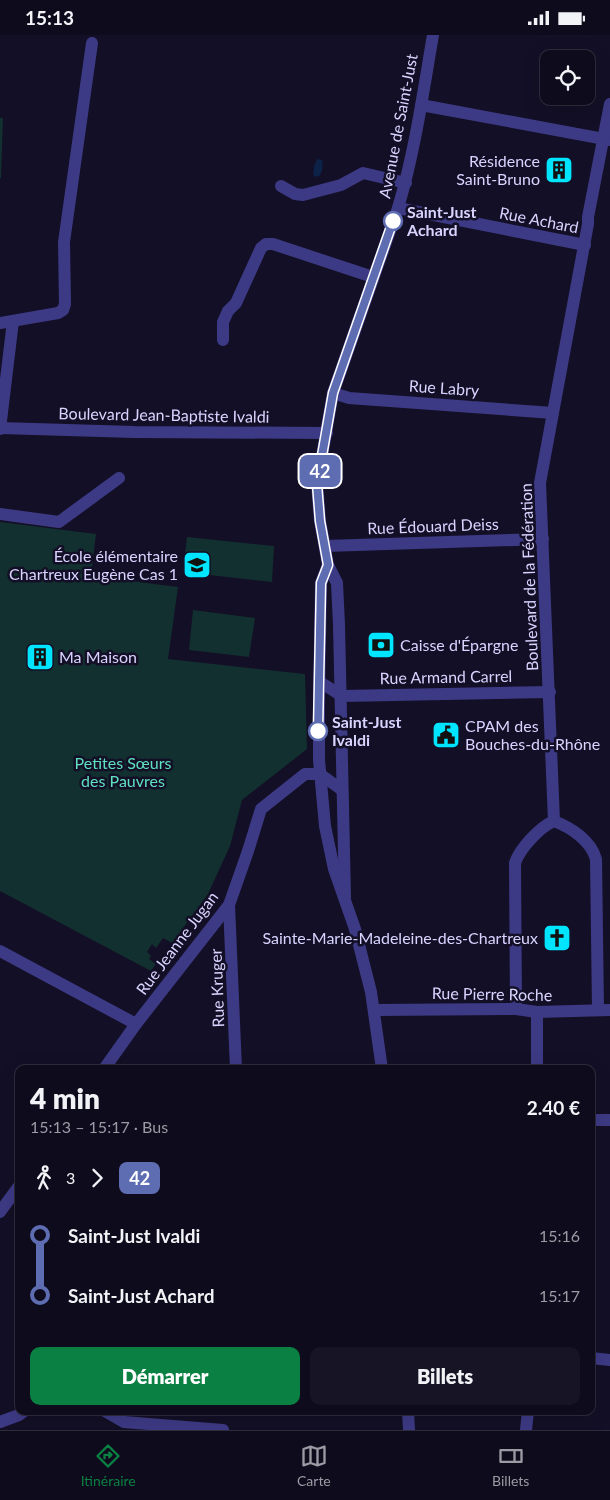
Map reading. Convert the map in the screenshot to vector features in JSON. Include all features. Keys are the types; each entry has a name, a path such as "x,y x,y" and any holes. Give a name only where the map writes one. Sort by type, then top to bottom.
{"street":[{"name":"Avenue de Saint-Just","path":"328,565 320,521 317,484 333,393 406,183 433,35"},
{"path":"0,323 58,313 63,310 65,304 64,243 92,43"},
{"name":"Boulevard de la Fédération","path":"554,821 540,483 585,245 588,217 607,139 610,104"},
{"path":"421,105 607,139"},
{"path":"281,186 295,195 303,195 341,185 363,173 406,183"},
{"name":"Rue Achard","path":"398,208 585,245"},
{"path":"223,340 223,322 228,311 236,303 261,248 266,244 273,244 373,277"},
{"path":"0,428 13,321"},
{"name":"Rue Labry","path":"333,393 348,397 553,413"},
{"name":"Boulevard Jean-Baptiste Ivaldi","path":"0,428 134,432 327,433"},
{"path":"0,514 59,522 119,477"},
{"name":"Rue Édouard Deiss","path":"325,546 543,539"},
{"path":"328,565 321,583 318,731 325,826 334,869 366,967 381,1065"},
{"path":"328,565 336,583 342,696 345,898"},
{"path":"320,682 342,696"},
{"name":"Rue Armand Carrel","path":"342,696 550,692"},
{"name":"Rue Jeanne Jugan","path":"107,1065 136,1024 228,905 261,809 305,773 320,774"},
{"path":"320,774 342,790"},
{"path":"516,1009 515,863 518,853 546,825 554,821 564,825 590,844 594,851 604,1010"},
{"name":"Rue Kruger","path":"228,905 236,1065"},
{"path":"0,951 136,1024"},
{"name":"Rue Pierre Roche","path":"374,1010 516,1009 537,1012 604,1010"},
{"path":"537,1012 537,1065"},
{"path":"595,1120 610,1120"},
{"path":"0,1212 15,1191"},
{"path":"595,1358 610,1360"},
{"path":"0,1422 19,1415"},
{"path":"113,1415 124,1422 223,1430"},
{"path":"408,1415 409,1430"},
{"path":"526,1430 528,1415"}],"green space":[{"path":"0,118 3,118 1,178 0,178"},
{"name":"Petites Sœurs des Pauvres","path":"0,522 96,534 91,576 178,587 168,659 305,674 307,749 242,800 230,846 208,894 172,943 163,938 156,948 152,944 147,952 151,956 149,959 156,964 151,971 0,891"},
{"path":"187,537 274,546 272,582 183,572"},
{"path":"193,610 255,618 249,657 189,650"}],"water":[{"path":"318,159 322,160 322,171 318,177 314,176 313,172"}],"bus line":[{"name":"42","path":"318,731 321,583 328,565 320,521 317,484 333,393 393,221"}],"place":[{"name":"Résidence Saint-Bruno","path":"559,170"},
{"name":"Saint-Just Achard","path":"393,221"},
{"name":"École élémentaire Chartreux Eugène Cas 1","path":"197,565"},
{"name":"Caisse d'Épargne","path":"381,645"},
{"name":"Ma Maison","path":"40,657"},
{"name":"Saint-Just Ivaldi","path":"318,731"},
{"name":"CPAM des Bouches-du-Rhône","path":"446,735"},
{"name":"Sainte-Marie-Madeleine-des-Chartreux","path":"557,938"}]}
